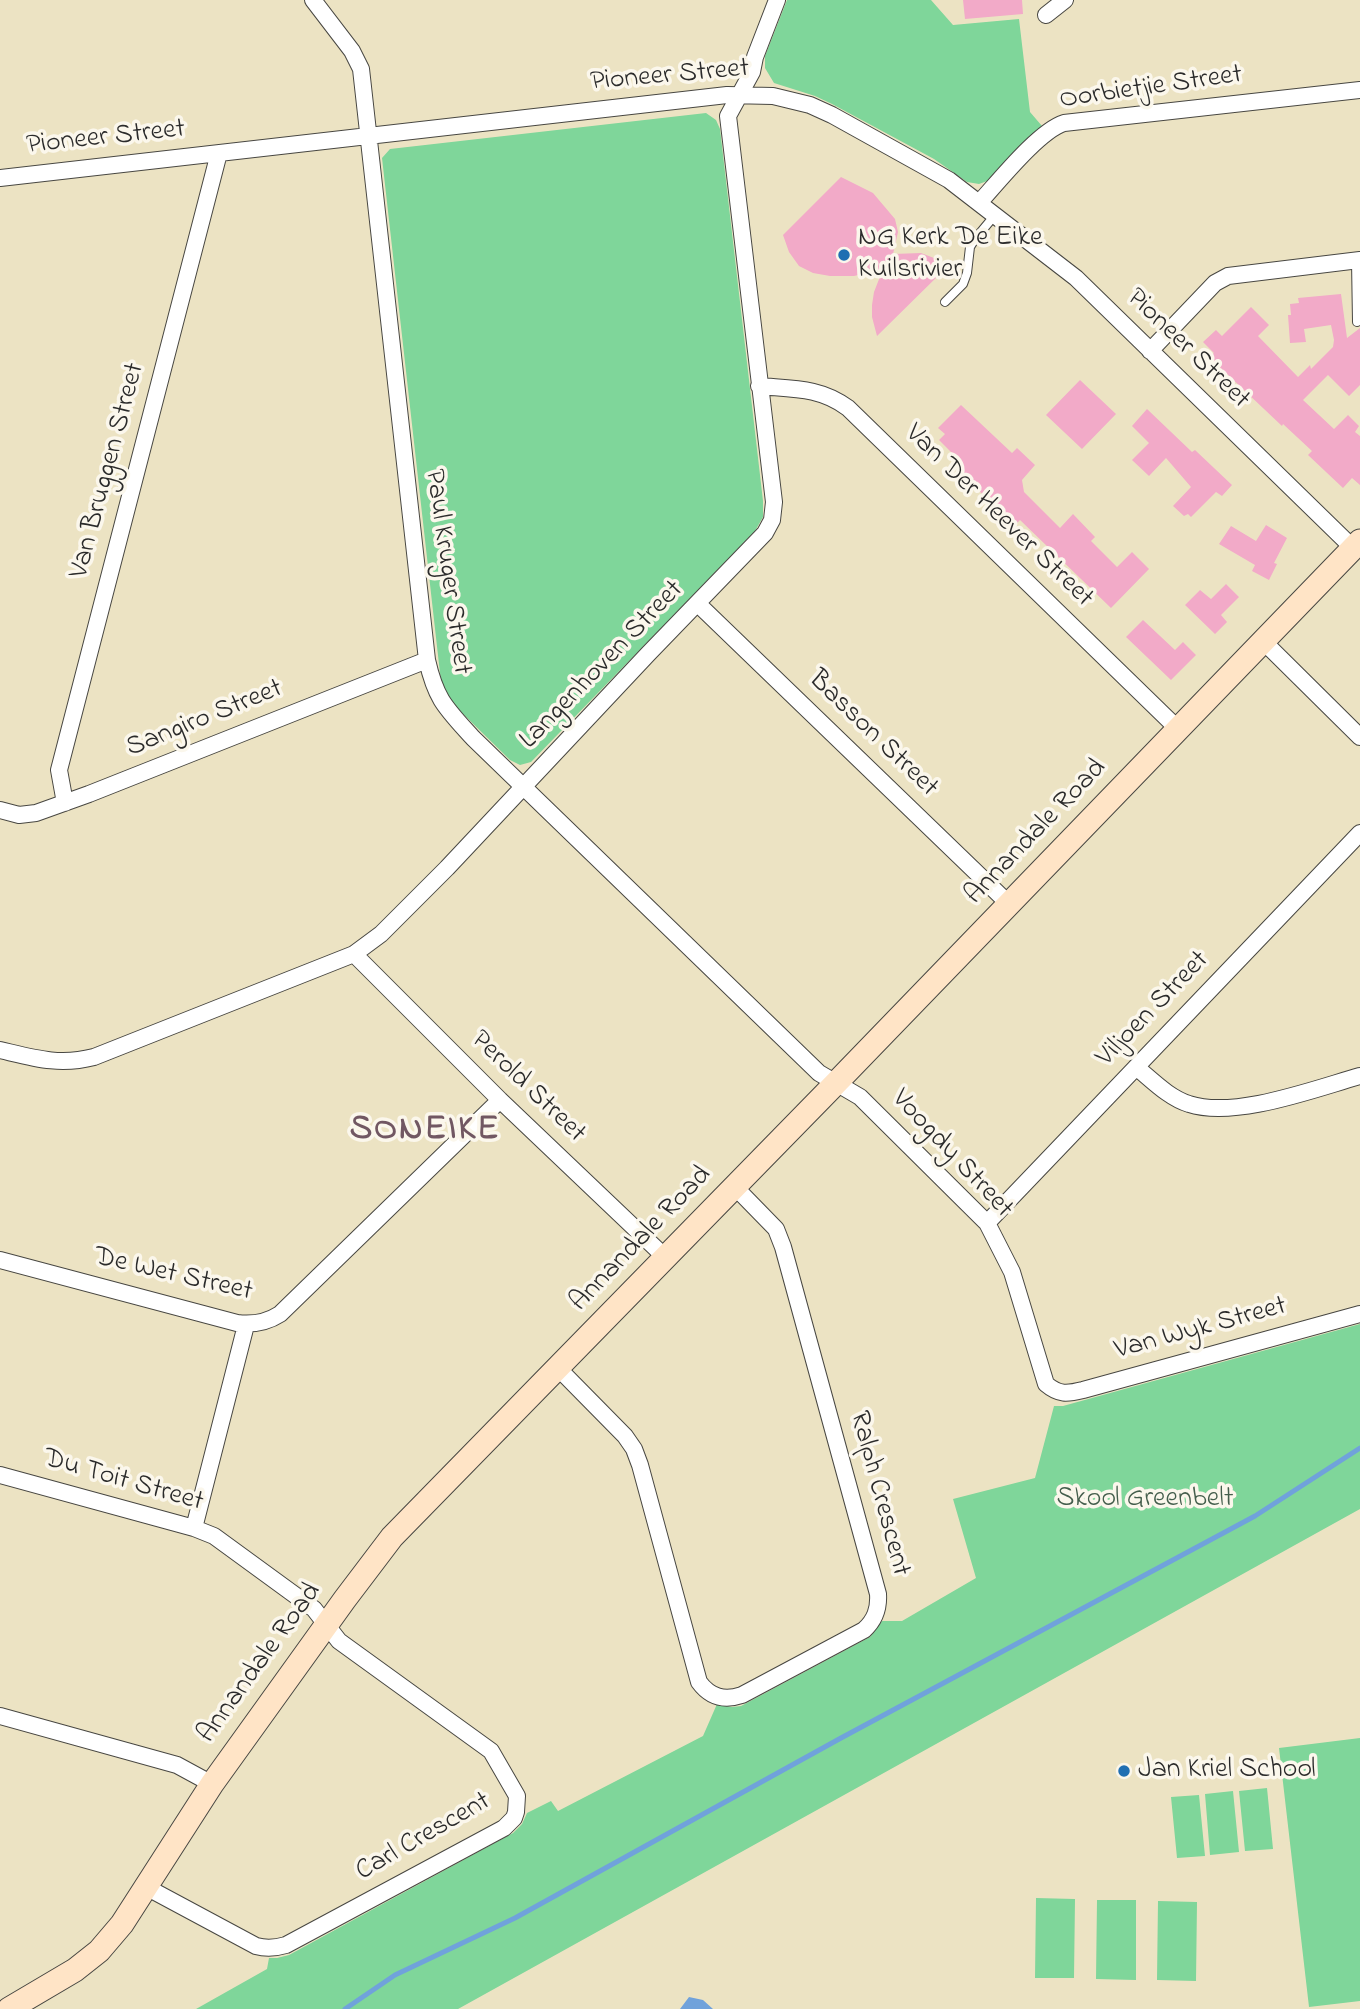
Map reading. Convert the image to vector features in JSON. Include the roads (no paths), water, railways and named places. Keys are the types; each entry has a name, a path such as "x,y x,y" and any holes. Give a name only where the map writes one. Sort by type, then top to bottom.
{"street":[{"name":"Paul Kruger Street","path":"313,0 352,51 361,69 427,660 434,689 446,708 473,738 819,1073 836,1083"},
{"name":"Langenhoven Street","path":"0,1050 47,1062 71,1062 94,1057 354,954 401,915 765,533 772,520 774,502 728,116 752,72 777,0"},
{"path":"1046,15 1065,0"},
{"name":"Oorbietjie Street","path":"979,203 1041,137 1056,125 1360,90"},
{"name":"Pioneer Street","path":"0,178 740,94 791,99 832,114 939,173 1076,278 1356,544"},
{"name":"Van Bruggen Street","path":"65,803 59,770 219,153"},
{"path":"1150,351 1215,283 1228,276 1358,261"},
{"name":"Van Der Heever Street","path":"759,386 812,390 824,393 848,408 1178,729"},
{"name":"Annandale Road","path":"9,2009 75,1970 99,1951 122,1924 212,1784 393,1537 1356,544"},
{"name":"Basson Street","path":"698,604 1009,904"},
{"path":"1263,641 1360,737"},
{"name":"Sangiro Street","path":"0,810 28,815 65,803 427,660"},
{"name":"Viljoen Street","path":"987,1223 1360,833"},
{"name":"Perold Street","path":"354,954 500,1100 666,1258"},
{"path":"1136,1067 1174,1097 1190,1104 1211,1108 1231,1108 1265,1102 1360,1076"},
{"name":"Voogdy Street","path":"836,1083 860,1097 987,1223 1012,1272 1046,1384 1056,1392"},
{"name":"De Wet Street","path":"0,1260 246,1325 264,1322 280,1314 500,1100"},
{"name":"Ralph Crescent","path":"558,1368 625,1436 634,1449 699,1682 703,1688 725,1698 742,1695 869,1625 877,1612 878,1594 783,1247 776,1229 735,1187"},
{"name":"Van Wyk Street","path":"1056,1392 1083,1390 1360,1314"},
{"path":"194,1528 246,1325"},
{"name":"Du Toit Street","path":"0,1475 194,1528 214,1536 314,1609 326,1625"},
{"name":"Carl Crescent","path":"146,1887 256,1946 278,1948 504,1828 514,1818 517,1796 491,1751 339,1641 326,1625"},
{"path":"0,1716 177,1765 212,1784"}],"lane":[{"path":"945,302 963,284 970,247 995,215"},
{"path":"1357,322 1358,261"}],"water":[{"path":"689,1997 703,2000 713,2009 680,2009"}],"waterway":[{"path":"345,2009 395,1975 515,1918 841,1738 1255,1516 1360,1448"}],"place":[{"name":"NG Kerk De Eike Kuilsrivier","path":"844,255"},
{"name":"Jan Kriel School","path":"1124,1771"}],"district":[{"name":"SONEIKE","path":"425,1132"}],"park label":[{"name":"Skool Greenbelt","path":"1145,1500"}]}
